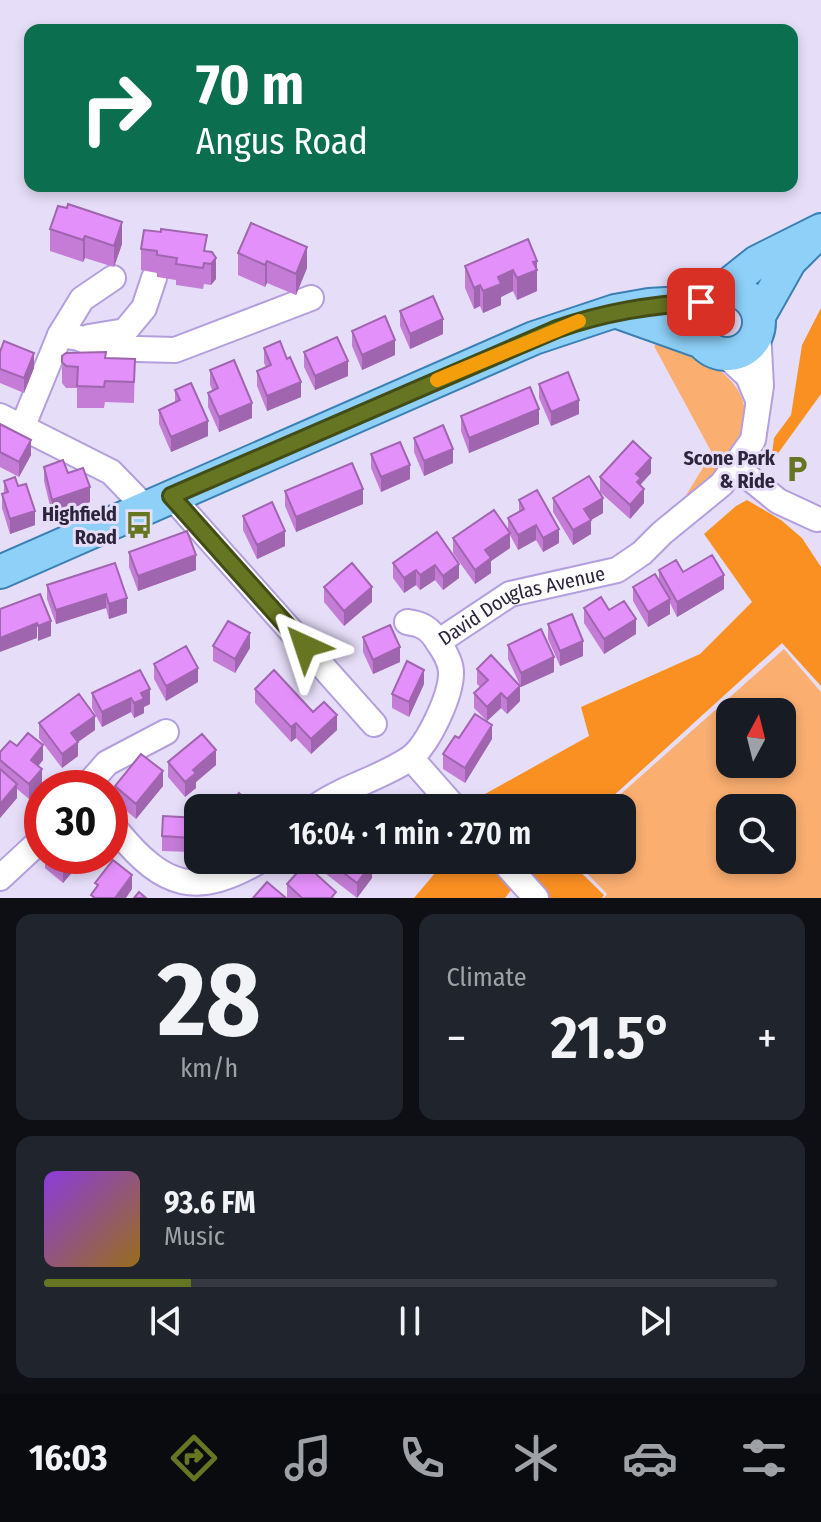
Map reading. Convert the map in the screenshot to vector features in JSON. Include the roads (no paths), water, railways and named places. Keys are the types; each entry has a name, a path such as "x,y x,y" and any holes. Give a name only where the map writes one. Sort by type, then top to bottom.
{"main road":[{"path":"713,348 694,323 712,296 757,262 821,230"},
{"path":"615,311 733,354 749,346 790,261 821,230"},
{"path":"0,572 534,338 615,311 742,293 756,307 758,323"}],"street":[{"path":"22,428 69,337 82,299 113,278"},
{"path":"69,337 125,331 144,308 154,278"},
{"path":"69,337 101,348 175,350 311,298"},
{"name":"David Douglas Avenue","path":"411,758 438,716 448,689 451,671 448,657 438,642 510,594 617,570 642,553 722,484 736,467 753,440 759,402 758,323"},
{"path":"713,348 748,376 759,402"},
{"path":"0,416 111,472 158,502 374,724"},
{"path":"736,467 778,501 817,519"},
{"path":"407,622 420,623 431,630 438,642"},
{"path":"101,770 107,763 166,732"},
{"path":"335,794 411,758 443,794"},
{"path":"128,844 153,874 170,887 193,895 223,889 248,874"},
{"path":"0,878 24,856"},
{"path":"515,874 536,898"}],"place":[{"name":"Scone Park & Ride","path":"797,469"},
{"name":"Highfield Road","path":"139,525"}]}
